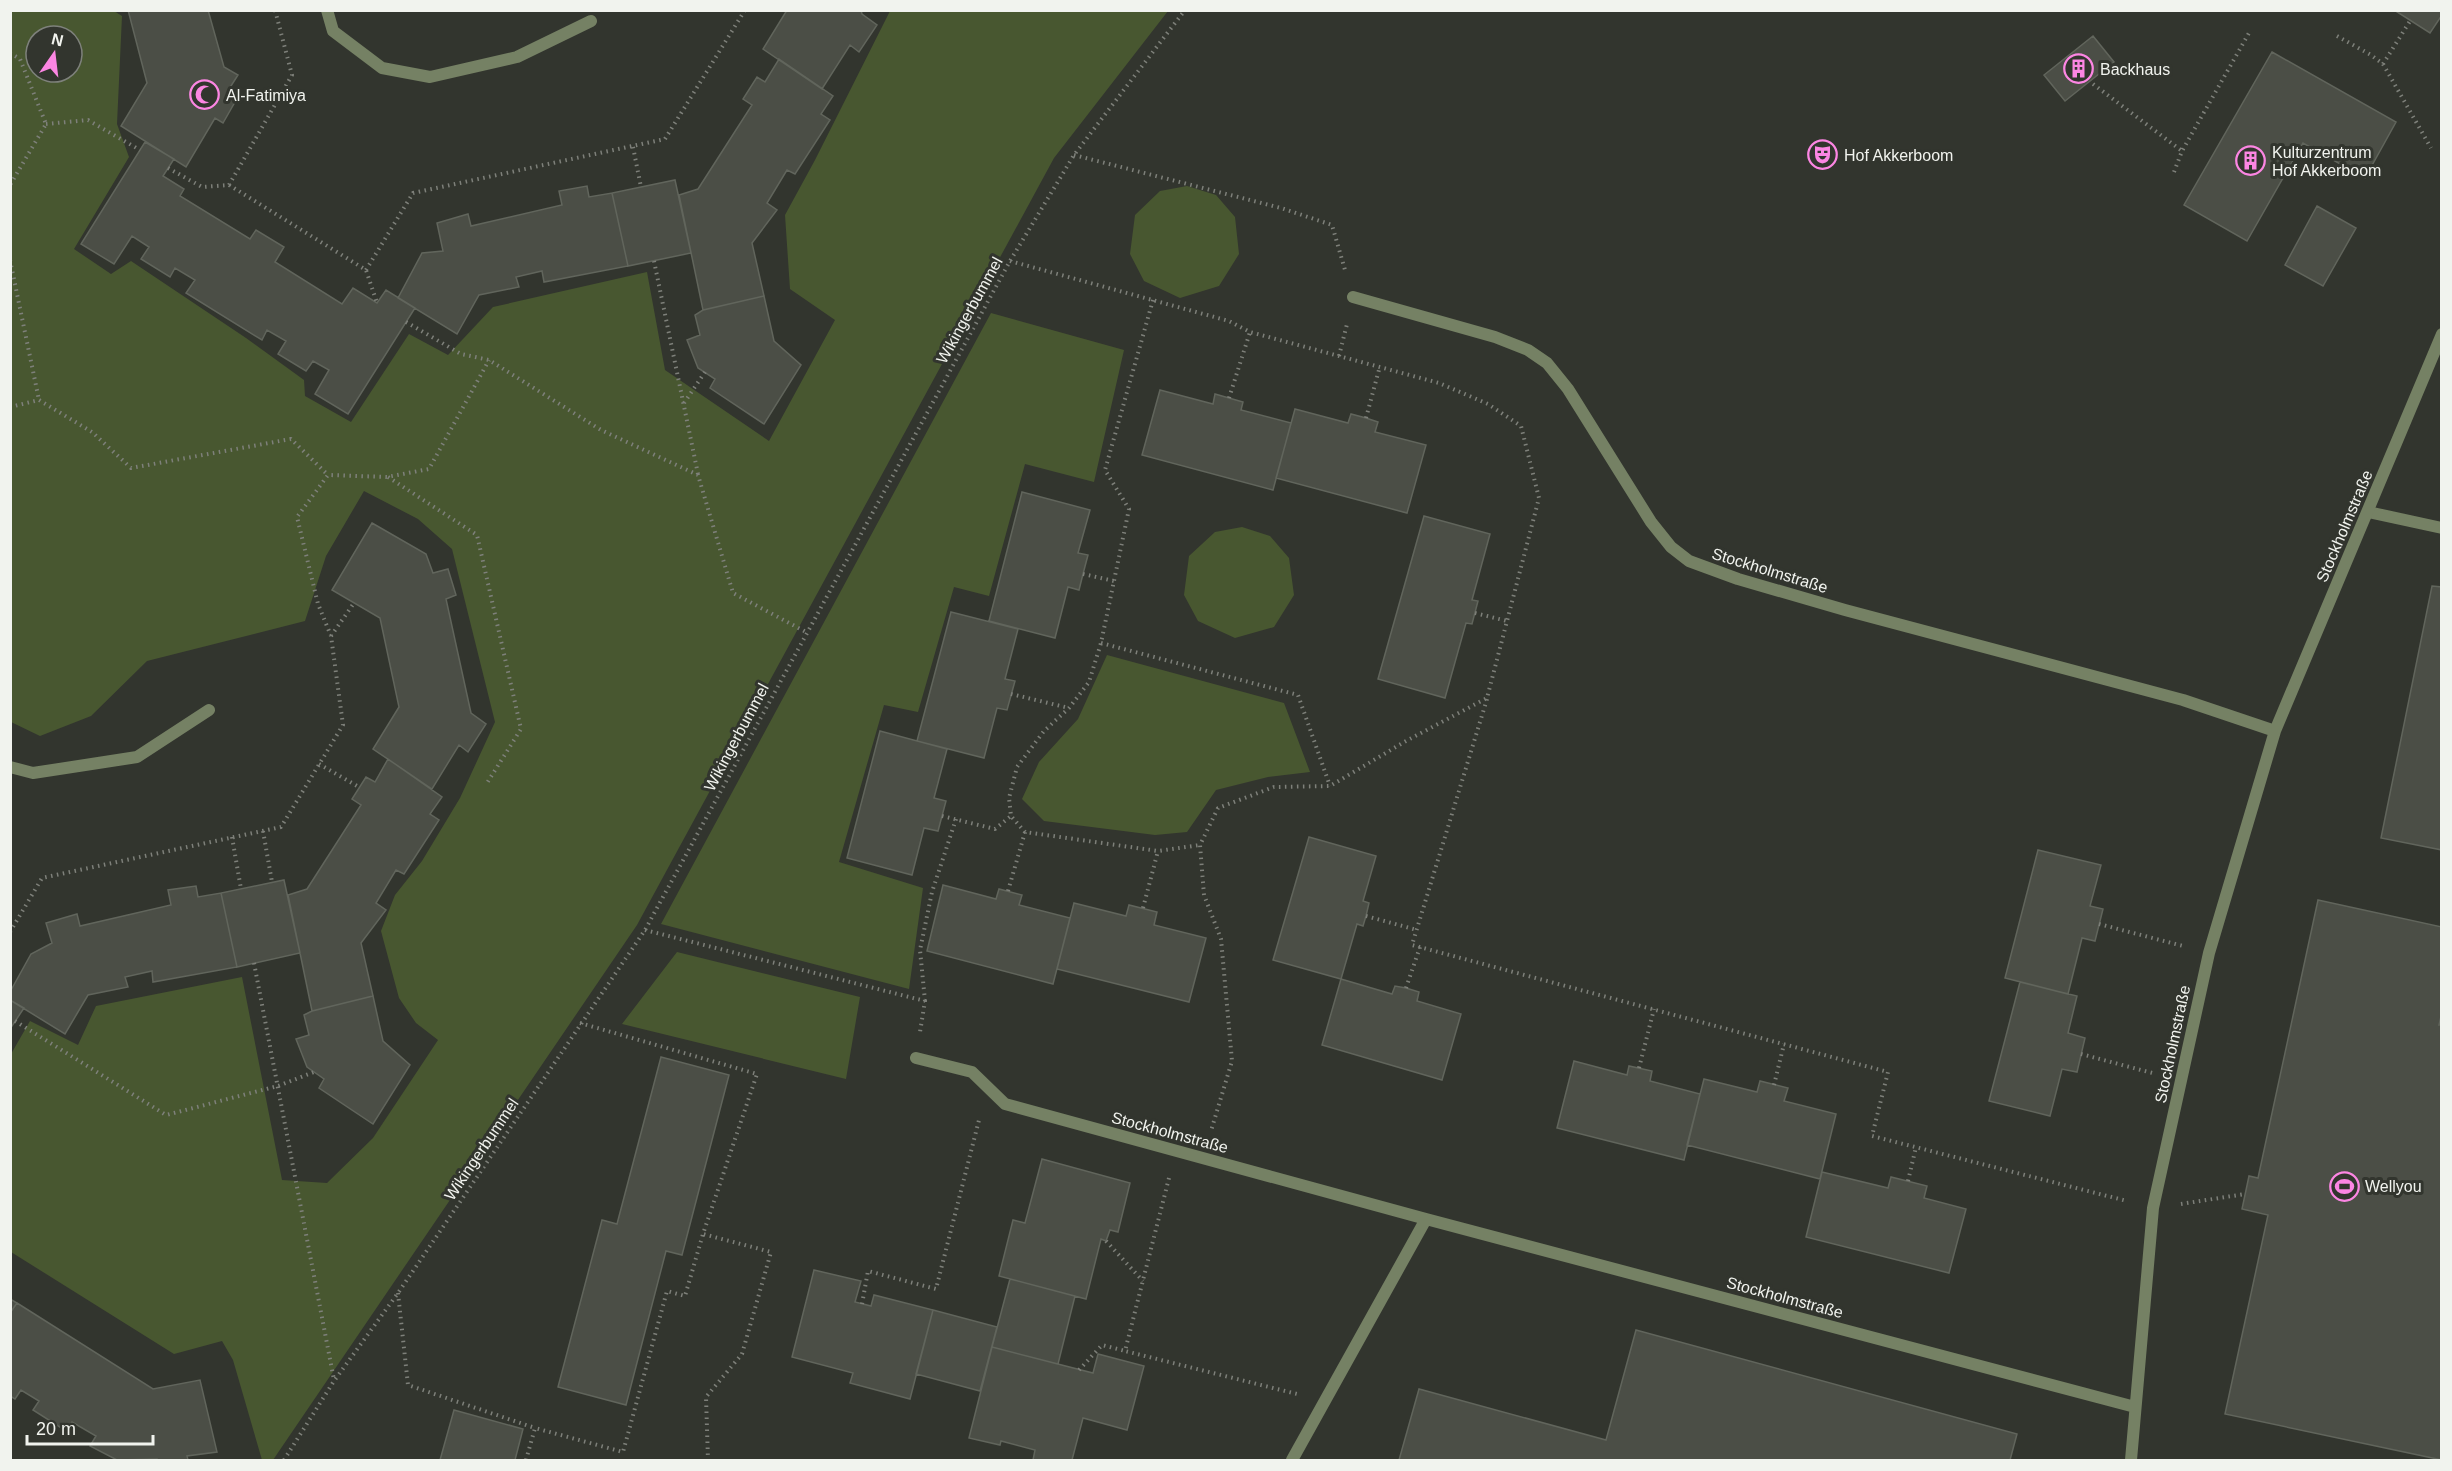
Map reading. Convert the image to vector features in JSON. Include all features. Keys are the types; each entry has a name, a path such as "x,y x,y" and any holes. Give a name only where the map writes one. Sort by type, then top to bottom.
{"street":[{"path":"327,10 333,31 382,68 430,78 517,57 591,21"},
{"name":"Stockholmstraße","path":"1353,297 1495,337 1528,350 1547,363 1568,389 1652,522 1671,547 1689,561 1738,579 1845,610 2183,700 2275,731"},
{"name":"Stockholmstraße","path":"2131,1461 2153,1208 2209,953 2275,731 2442,334"},
{"path":"2368,512 2442,528"},
{"path":"10,767 33,772 137,757 209,710"},
{"name":"Stockholmstraße","path":"916,1058 972,1072 1005,1104 1426,1219 2135,1407"},
{"path":"1292,1461 1426,1219"}],"path":[{"path":"229,185 292,75 274,10"},
{"path":"366,270 413,193 665,139 745,10"},
{"name":"Wikingerbummel","path":"284,1461 334,1381 398,1293 645,930 1010,261 1074,155 1185,10"},
{"path":"2383,64 2410,21"},
{"path":"2174,172 2182,151 2249,33"},
{"path":"2337,36 2383,64 2431,148"},
{"path":"10,53 20,58 46,124"},
{"path":"2093,84 2182,151"},
{"path":"46,124 88,120 140,150"},
{"path":"10,185 46,124"},
{"path":"633,147 641,187"},
{"path":"1074,155 1281,208 1332,225 1353,297"},
{"path":"168,168 202,187 229,185 366,270 377,303"},
{"path":"10,260 39,400"},
{"path":"654,261 698,475 733,593 806,632"},
{"path":"1010,261 1229,321 1250,332 1439,383 1488,404 1521,426 1539,498 1487,698 1412,945 1888,1072 1872,1136 2153,1208 2245,1194"},
{"path":"1153,300 1105,470 1129,509 1101,643 1089,682 1069,708 1044,731 1017,767 1009,798 1011,816 1025,832 1158,851 1200,845"},
{"path":"406,322 461,354 489,360 601,430 698,475"},
{"path":"1229,398 1250,332"},
{"path":"10,407 39,400 93,432 131,468 291,439 328,475 387,477 429,469 489,360"},
{"path":"1366,418 1380,366"},
{"path":"684,404 705,372"},
{"path":"10,932 42,878 281,827 343,725 331,636 318,604 297,517 328,475"},
{"path":"387,477 477,536 521,729 487,783"},
{"path":"1083,574 1114,581"},
{"path":"331,636 354,603"},
{"path":"1475,613 1507,621"},
{"path":"1101,643 1298,695 1330,786"},
{"path":"1011,694 1069,708"},
{"path":"1203,1158 1232,1061 1221,939 1204,895 1200,845 1218,808 1274,787 1330,786 1406,741 1487,698"},
{"path":"319,764 359,787"},
{"path":"942,816 995,829 1011,816"},
{"path":"916,1058 925,1001 920,950 932,892 956,819"},
{"path":"263,831 272,882"},
{"path":"1008,891 1025,832"},
{"path":"232,837 241,889"},
{"path":"1143,908 1158,851"},
{"path":"1366,916 1417,930"},
{"path":"2099,924 2209,953"},
{"path":"645,930 925,1001"},
{"path":"1406,988 1420,947"},
{"path":"254,963 334,1381"},
{"path":"1639,1068 1654,1009"},
{"path":"15,1021 166,1115 278,1086 314,1072"},
{"path":"398,1293 408,1385 535,1428 623,1452 667,1292 685,1296 703,1234 757,1074 580,1023"},
{"path":"1774,1084 1784,1044"},
{"path":"2081,1054 2181,1080"},
{"path":"862,1304 867,1271 936,1288 988,1086"},
{"path":"1908,1181 1916,1147"},
{"path":"1125,1351 1175,1151"},
{"path":"703,1234 771,1252 742,1354 706,1397 708,1461"},
{"path":"1106,1240 1143,1281"},
{"path":"1079,1370 1102,1345 1324,1400"},
{"path":"526,1461 535,1428"}],"green space":[{"path":"11,11 114,11 122,16 117,124 129,157 74,249 111,274 131,261 304,380 305,396 351,422 409,334 448,355 493,307 647,272 665,370 769,441 835,320 790,289 785,215 890,11 1168,11 1054,158 637,925 273,1460 262,1460 233,1360 222,1341 174,1354 11,1252 11,1054 30,1021 78,1045 96,1006 242,977 282,1180 327,1183 373,1138 438,1040 416,1023 399,998 381,931 395,895 422,861 460,798 495,722 452,549 418,519 364,491 326,556 305,621 147,661 91,716 40,736 11,722"},
{"path":"1187,186 1216,195 1235,217 1239,254 1219,286 1180,298 1144,281 1130,254 1135,215 1160,191"},
{"path":"991,313 1124,350 1094,482 1025,464 989,596 954,587 918,712 884,705 839,862 923,888 909,989 661,924"},
{"path":"1242,527 1270,536 1289,558 1294,595 1274,627 1235,638 1198,621 1184,595 1189,556 1215,532"},
{"path":"1107,655 1284,703 1310,772 1268,777 1216,790 1187,832 1155,835 1044,821 1022,799 1039,762 1078,719"},
{"path":"677,952 860,997 846,1079 622,1024"}],"building":[{"path":"128,10 208,10 224,67 238,75 229,89 239,95 223,123 215,118 186,167 121,126 147,83"},
{"path":"787,10 861,10 862,14 877,25 859,52 850,45 822,89 763,49"},
{"path":"2394,10 2442,10 2442,15 2430,33"},
{"name":"Backhaus","path":"2093,36 2114,62 2065,101 2044,75"},
{"name":"Kulturzentrum Hof Akkerboom","path":"2272,52 2396,122 2365,178 2303,143 2247,241 2184,205"},
{"path":"779,59 833,96 821,114 830,120 795,174 787,170 767,203 777,210 752,243 764,296 703,310 679,195 698,189 752,105 743,99 757,77 765,82"},
{"path":"145,142 174,159 163,176 184,189 180,196 250,239 256,230 284,247 275,262 342,304 353,288 377,303 386,290 415,308 348,414 315,394 329,370 313,361 306,371 278,354 286,341 267,330 262,340 186,293 195,280 175,268 170,277 141,259 149,247 132,236 114,264 81,244"},
{"path":"675,180 691,253 628,266 612,193"},
{"path":"587,186 589,197 612,193 628,266 544,282 542,271 516,277 519,287 479,295 457,334 398,298 422,253 443,251 437,223 468,214 471,226 562,205 559,191"},
{"path":"2317,206 2356,228 2323,286 2285,265"},
{"path":"764,296 774,341 801,365 764,424 710,388 715,379 698,368 687,340 700,335 695,315 703,310"},
{"path":"1160,390 1213,404 1215,394 1243,402 1241,410 1291,423 1273,490 1142,455"},
{"path":"1295,409 1348,423 1351,414 1366,418 1378,422 1375,432 1426,445 1407,513 1276,478"},
{"path":"1022,492 1090,510 1078,553 1088,555 1079,590 1068,587 1055,638 989,621"},
{"path":"1424,516 1490,534 1472,600 1478,601 1472,624 1466,623 1445,698 1378,679"},
{"path":"372,523 426,554 433,573 448,569 456,595 446,599 471,713 486,724 468,752 459,745 432,789 373,749 399,707 380,618 332,590"},
{"path":"2432,586 2442,587 2442,850 2381,838"},
{"path":"951,612 1018,629 1005,679 1015,681 1007,710 997,708 984,758 917,741"},
{"path":"880,731 947,749 934,798 946,801 938,831 924,828 912,875 847,858"},
{"path":"388,759 442,797 430,814 439,820 404,874 396,870 376,903 386,910 361,943 373,996 312,1011 288,895 307,889 361,805 352,799 366,777 375,782"},
{"path":"1309,837 1376,856 1363,901 1369,903 1366,916 1363,926 1357,924 1341,979 1273,960"},
{"path":"2038,850 2101,865 2090,906 2103,909 2095,941 2082,938 2068,994 2005,978"},
{"path":"284,880 300,953 237,967 221,893"},
{"path":"943,885 996,899 999,889 1022,895 1019,905 1070,918 1053,984 927,951"},
{"path":"196,886 198,897 221,893 237,967 153,982 152,971 125,977 128,987 88,995 65,1034 10,1000 10,992 31,954 52,943 46,923 77,914 80,926 171,905 168,890"},
{"name":"Wellyou","path":"2318,900 2442,927 2442,1012 2439,1025 2442,1025 2442,1460 2225,1414 2268,1215 2242,1209 2249,1176 2258,1178"},
{"path":"1074,903 1126,916 1129,905 1157,912 1154,925 1206,938 1189,1002 1057,969"},
{"path":"1341,979 1392,994 1395,986 1406,988 1419,992 1417,1001 1461,1014 1442,1080 1322,1045"},
{"path":"2020,982 2077,996 2068,1033 2085,1038 2077,1072 2062,1069 2050,1116 1989,1101"},
{"path":"373,996 383,1041 410,1065 373,1124 319,1088 324,1079 307,1067 296,1039 309,1035 304,1015"},
{"path":"10,1000 24,1008 10,1029"},
{"path":"661,1057 729,1075 682,1255 666,1251 626,1405 558,1387 602,1220 617,1224"},
{"path":"1574,1061 1627,1075 1629,1066 1652,1071 1650,1081 1700,1094 1684,1160 1557,1128"},
{"path":"1704,1079 1757,1092 1760,1081 1788,1088 1784,1101 1836,1114 1820,1179 1687,1145"},
{"path":"1042,1159 1130,1183 1118,1232 1110,1230 1106,1241 1101,1239 1086,1299 999,1276 1013,1220 1025,1223"},
{"path":"1822,1172 1888,1188 1891,1177 1927,1186 1924,1198 1966,1209 1949,1273 1806,1237"},
{"path":"814,1270 861,1281 855,1302 871,1306 874,1295 933,1310 910,1399 850,1383 853,1373 792,1357"},
{"path":"1010,1279 1075,1296 1058,1364 992,1347"},
{"path":"10,1299 17,1303 10,1313"},
{"path":"17,1303 153,1389 200,1380 217,1452 187,1456 188,1460 117,1460 90,1446 96,1436 72,1422 66,1431 33,1410 39,1401 21,1390 15,1399 10,1396 10,1313"},
{"path":"933,1310 997,1327 980,1391 916,1374"},
{"path":"1636,1330 2017,1434 2010,1460 1399,1460 1419,1389 1606,1440"},
{"path":"992,1347 1093,1373 1098,1354 1144,1366 1127,1430 1083,1418 1072,1460 1033,1460 1035,1450 1001,1441 1000,1445 969,1438"},
{"path":"454,1410 523,1429 515,1460 440,1460"}],"place":[{"name":"Backhaus","path":"2079,69"},
{"name":"Al-Fatimiya","path":"205,95"},
{"name":"Hof Akkerboom","path":"1823,155"},
{"name":"Kulturzentrum Hof Akkerboom","path":"2251,161"},
{"name":"Wellyou","path":"2344,1186"}]}
